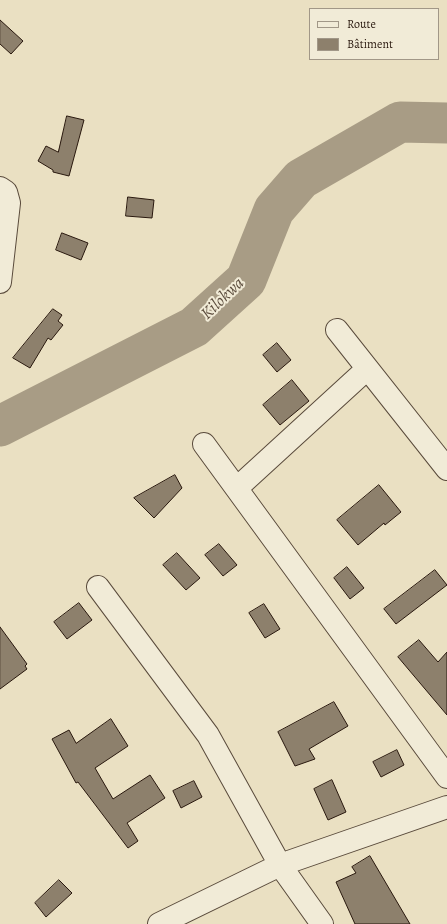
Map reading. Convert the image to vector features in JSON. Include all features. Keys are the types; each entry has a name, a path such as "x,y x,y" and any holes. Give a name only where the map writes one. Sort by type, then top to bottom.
{"street":[{"path":"0,188 6,192 9,203 0,282"},
{"path":"337,330 447,469"},
{"path":"236,488 367,369"},
{"path":"204,444 447,777"},
{"path":"98,587 208,735 280,865 322,924"},
{"path":"158,924 280,865 447,807"}],"building":[{"path":"0,20 23,41 11,54 0,44"},
{"path":"67,116 84,120 69,176 53,172 53,170 38,161 46,146 58,152"},
{"path":"128,197 154,200 152,218 126,216"},
{"path":"62,233 88,243 81,260 56,250"},
{"path":"53,309 62,315 58,321 63,325 51,340 48,338 30,368 13,358"},
{"path":"277,343 291,360 277,372 263,355"},
{"path":"292,380 309,401 280,425 263,405"},
{"path":"175,475 182,488 154,518 134,498"},
{"path":"379,485 401,512 385,525 384,523 358,545 337,520"},
{"path":"219,544 237,565 223,576 205,555"},
{"path":"177,553 200,578 186,590 163,565"},
{"path":"347,567 364,588 350,599 334,578"},
{"path":"435,570 447,585 396,624 384,609"},
{"path":"79,603 92,620 67,639 54,622"},
{"path":"264,604 280,629 265,638 249,613"},
{"path":"0,627 27,664 25,666 27,669 0,689"},
{"path":"419,640 438,662 447,652 447,715 398,657"},
{"path":"334,702 348,726 309,749 315,759 295,766 278,732"},
{"path":"111,719 128,746 95,768 113,799 150,775 165,798 127,823 138,841 128,848 78,782 76,783 52,739 69,730 76,743"},
{"path":"397,750 404,765 381,777 373,762"},
{"path":"332,780 346,812 328,820 314,789"},
{"path":"194,781 202,797 181,808 173,791"},
{"path":"370,856 410,924 355,924 336,882 356,873 352,867"},
{"path":"59,880 72,893 46,917 35,903"}],"waterway":[{"name":"Kilokwa","path":"0,426 194,327 246,280 274,210 301,179 400,122 447,123"}]}
